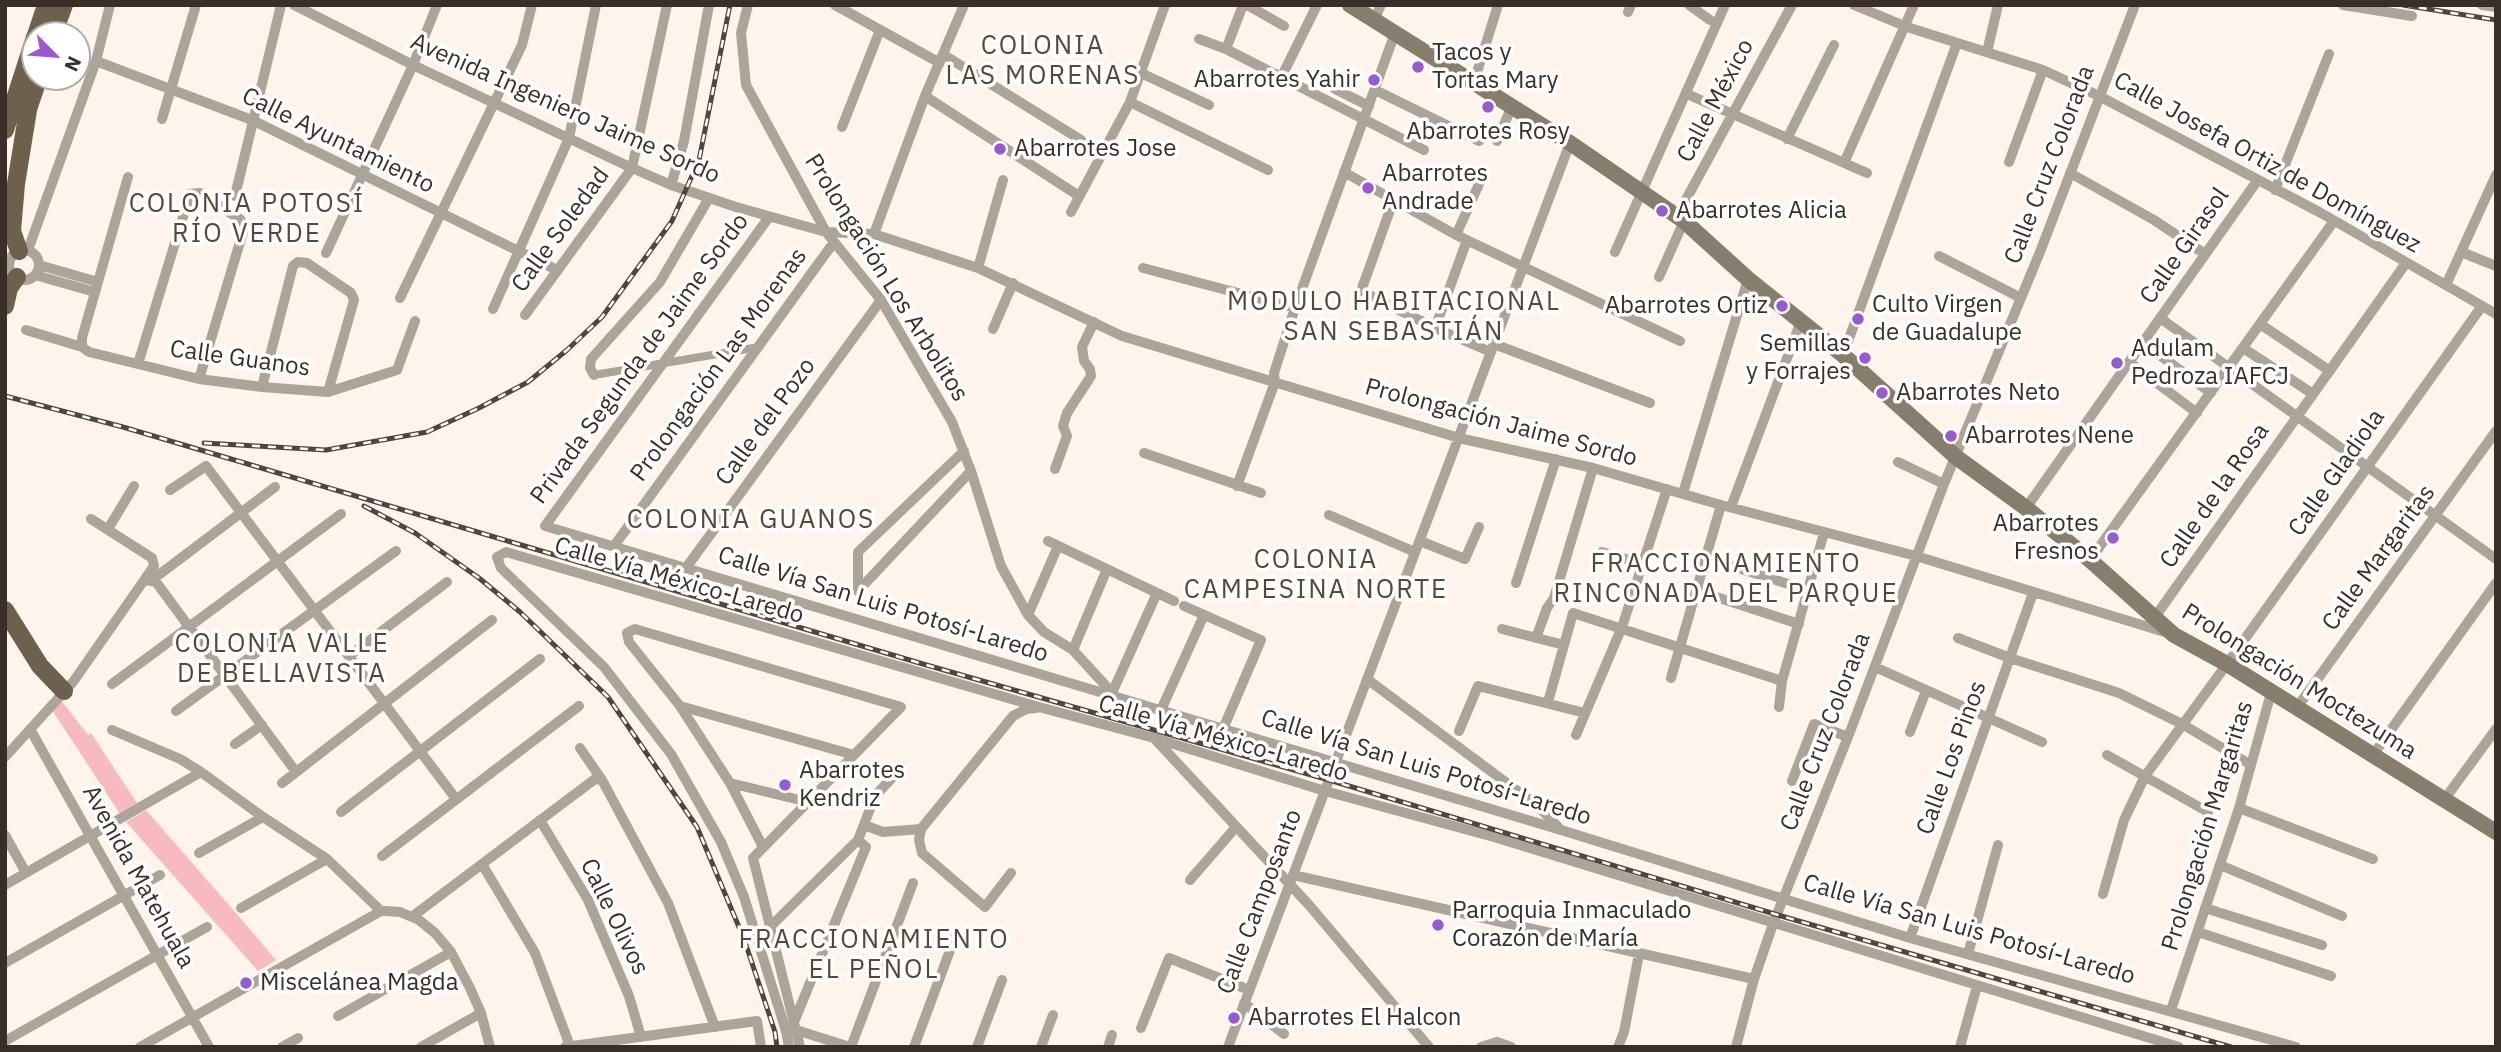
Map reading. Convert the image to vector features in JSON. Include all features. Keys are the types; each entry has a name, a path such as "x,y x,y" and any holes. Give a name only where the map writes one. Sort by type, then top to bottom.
{"main road":[{"name":"Prolongación Moctezuma","path":"1350,5 1378,13 1395,33 1570,143 1681,218 1748,279 1843,355 1956,457 2026,508 2090,560 2174,635 2227,664 2496,832"},
{"path":"5,130 21,80"},
{"path":"5,183 34,91"},
{"path":"24,251 12,231 16,184 29,104"},
{"path":"5,306 9,288 17,278"},
{"path":"5,610 61,694"},
{"path":"5,626 33,671 61,694"}],"street":[{"path":"37,270 26,279 17,278 11,270 10,261 24,251 96,61 110,5"},
{"path":"162,119 196,5"},
{"path":"235,196 281,5"},
{"name":"Avenida Ingeniero Jaime Sordo","path":"293,5 413,65 671,185 768,217 826,232"},
{"path":"326,253 413,65 437,5"},
{"path":"400,298 522,45 532,5"},
{"path":"493,309 569,138 596,5"},
{"name":"Calle Soledad","path":"526,315 632,168 667,5"},
{"path":"671,185 684,141 709,5"},
{"name":"Prolongación Los Arbolitos","path":"748,5 740,33 747,85 826,232 881,300 952,422 1002,566 1028,615 1044,632 1073,650 1115,695"},
{"path":"835,5 942,59 1081,140"},
{"path":"874,234 925,96 964,5"},
{"path":"1071,212 1130,102 1165,5"},
{"path":"1226,49 1245,5 1284,26"},
{"path":"1282,78 1317,5"},
{"path":"1474,82 1498,5"},
{"path":"1689,5 1712,23"},
{"path":"1704,5 1712,23"},
{"path":"1615,252 1687,94 1712,23 1725,5"},
{"name":"Calle México","path":"1659,276 1681,218 1792,5"},
{"name":"Calle Josefa Ortiz de Domínguez","path":"1854,5 1907,27 2043,70 2099,96 2334,221 2496,314"},
{"path":"1844,163 1907,27 1914,5"},
{"path":"1987,52 1998,5"},
{"name":"Calle Cruz Colorada","path":"1736,1047 1754,979 1773,923 2135,5"},
{"path":"2343,5 2412,16"},
{"path":"2482,5 2496,7"},
{"path":"842,127 880,30"},
{"path":"1237,486 1275,382 1274,373 1295,308 1395,33"},
{"path":"1199,39 1226,49 1424,150"},
{"path":"1843,355 1957,43"},
{"path":"1787,139 1834,45"},
{"path":"2275,190 2329,54"},
{"name":"Calle Ayuntamiento","path":"96,61 252,120 557,270"},
{"path":"2009,162 2043,70"},
{"path":"1141,74 1209,105"},
{"path":"1335,89 1369,106"},
{"path":"1375,90 1479,141"},
{"path":"1687,94 1867,173"},
{"path":"925,96 1079,196"},
{"path":"1130,102 1268,170"},
{"path":"1497,141 1512,106"},
{"name":"Calle Camposanto","path":"1228,1047 1570,143"},
{"path":"1345,172 1456,235 1680,341"},
{"path":"2070,173 2154,220 2205,254"},
{"path":"2446,285 2496,175"},
{"path":"82,347 82,338 128,177"},
{"path":"978,268 1003,180"},
{"name":"Calle Girasol","path":"2026,508 2257,181"},
{"path":"1456,235 1480,182"},
{"path":"138,364 190,194 200,193 241,220 243,232 199,379"},
{"path":"709,198 660,282 591,359 590,368 594,375 760,347"},
{"path":"1394,199 1361,291 1435,328 1650,404"},
{"name":"Privada Segunda de Jaime Sordo","path":"545,526 768,217"},
{"path":"2090,560 2334,221"},
{"name":"Prolongación Jaime Sordo","path":"826,232 874,234 978,268 1122,336 1459,438 1556,458 1916,556 2174,635"},
{"path":"1435,328 1468,240"},
{"name":"Prolongación Las Morenas","path":"614,546 834,242"},
{"path":"24,251 36,256 37,270"},
{"path":"2461,251 2496,266"},
{"path":"1939,256 2021,298"},
{"path":"262,387 293,266 298,262 307,264 351,293 354,300 328,392"},
{"name":"Calle de la Rosa","path":"2155,617 2406,262"},
{"path":"1143,268 1295,308"},
{"path":"37,270 96,287"},
{"path":"1683,493 1748,279"},
{"path":"993,329 1013,283"},
{"name":"Calle del Pozo","path":"685,568 881,300"},
{"name":"Calle Gladiola","path":"2103,894 2124,820 2145,776 2482,306"},
{"path":"2160,318 2496,559"},
{"name":"Calle Guanos","path":"26,330 82,347 89,352 199,379 328,392 397,370 415,321"},
{"path":"1671,678 1707,558 1801,321"},
{"path":"1055,469 1067,436 1063,426 1067,413 1091,376 1084,361 1082,347 1094,322"},
{"path":"2260,324 2329,371"},
{"path":"2143,342 2211,393"},
{"path":"2243,348 2314,394"},
{"path":"2129,362 2197,413"},
{"name":"Calle Margaritas","path":"2296,709 2496,431"},
{"path":"964,451 858,552 858,591 971,471"},
{"path":"1144,453 1261,493"},
{"path":"1516,583 1556,458"},
{"path":"1898,462 1944,484"},
{"path":"170,490 206,466 456,799"},
{"path":"1536,638 1547,608 1554,598 1592,468"},
{"path":"108,529 134,486"},
{"path":"5,757 61,694 152,576 275,487"},
{"path":"1576,735 1622,628 1667,489"},
{"path":"112,684 341,514"},
{"path":"1329,515 1465,559 1479,527"},
{"path":"91,519 152,558 152,576 156,582 296,772"},
{"name":"Calle Vía San Luis Potosí-Laredo","path":"545,526 1115,695 1910,938 2296,1047"},
{"path":"1779,707 1782,681 1825,533"},
{"path":"1028,615 1053,543 1261,640 1223,729"},
{"path":"176,711 396,551"},
{"name":"Calle Vía México-Laredo","path":"750,913 721,842 671,754 604,667 500,568 497,557 506,552 1038,708 1154,738 1325,791 1494,837 2179,1047"},
{"path":"1602,552 1643,564"},
{"path":"1707,558 1807,590"},
{"path":"1073,650 1107,569"},
{"path":"349,656 447,582"},
{"path":"2373,755 2496,583"},
{"path":"1698,591 1799,624"},
{"path":"1115,695 1157,593"},
{"name":"Calle Los Pinos","path":"1910,938 2033,593"},
{"path":"1548,702 1573,613 1782,681"},
{"path":"1161,710 1204,615"},
{"path":"282,783 492,620"},
{"path":"763,847 730,783 680,706 629,642 627,633 635,629 901,707 753,858 800,1047"},
{"path":"1502,629 1564,645"},
{"path":"1958,638 2010,658 2119,693 2182,724 2251,765"},
{"path":"341,813 540,659"},
{"path":"1875,667 2042,743"},
{"path":"1367,679 1539,807 1561,830"},
{"path":"1459,731 1478,686 1585,713"},
{"path":"1910,732 1927,691"},
{"name":"Prolongación Margaritas","path":"2171,1010 2239,808 2271,693"},
{"path":"382,856 579,706"},
{"path":"680,706 854,755"},
{"path":"1011,873 985,907 922,853 919,840 921,829 1013,716 1026,709 1038,708"},
{"path":"1792,781 1814,724 1848,737"},
{"path":"235,744 261,725"},
{"name":"Avenida Matehuala","path":"30,729 209,1047"},
{"path":"2444,800 2496,729"},
{"path":"113,730 201,772 262,817 327,859 380,911 413,916 435,933 451,953 470,988 481,1013 490,1047"},
{"path":"1154,738 1236,827 1290,880 1429,1047"},
{"path":"580,748 602,780 668,903 715,1027"},
{"path":"2107,755 2208,812"},
{"path":"795,1026 862,844 864,825 875,796 902,768"},
{"path":"5,885 201,772"},
{"path":"413,916 595,779 602,780"},
{"path":"730,783 808,802"},
{"path":"2239,808 2373,859"},
{"path":"198,853 262,817"},
{"name":"Calle Olivos","path":"540,820 588,900 629,996 641,1037"},
{"path":"864,825 883,832 921,829"},
{"path":"1190,880 1236,827"},
{"path":"5,835 26,873"},
{"path":"770,927 862,844"},
{"path":"1968,954 1998,845"},
{"path":"241,908 327,859"},
{"path":"482,864 535,953 567,1046 757,1021 761,1047"},
{"path":"2220,865 2343,916"},
{"path":"5,963 160,875"},
{"path":"1290,880 1754,979"},
{"path":"795,1026 850,1047 913,883"},
{"path":"766,908 750,913 789,1047"},
{"path":"2205,908 2322,945"},
{"path":"140,1047 380,911"},
{"path":"5,1041 207,927"},
{"path":"2198,932 2331,976"},
{"path":"914,1047 956,937"},
{"path":"338,1016 451,953"},
{"path":"1618,1047 1624,1032 1639,954"},
{"path":"1141,1028 1168,958 1250,990"},
{"path":"977,1047 1002,980"},
{"path":"1960,1047 1977,985"},
{"path":"1244,1003 1284,1034"},
{"path":"421,1047 481,1013"},
{"path":"1041,1047 1053,1015"},
{"path":"2132,1047 2135,1034"},
{"path":"1108,1047 1112,1035"},
{"path":"282,1047 298,1038"},
{"path":"1480,1047 1497,1042 1511,1047"}],"shaded area":[{"path":"61,700 88,735 91,733 137,803 120,814 52,710"},
{"path":"146,810 276,960 258,971 126,822"}],"railway":[{"path":"204,443 326,450 427,432 528,382 567,350 602,317 672,221 699,160 730,5"},
{"path":"2403,5 2496,20"},
{"path":"5,396 123,427 2231,1047"},
{"path":"364,506 415,533 479,578 520,612 608,697 697,827 744,939 775,1032 777,1047"}],"place":[{"name":"Tacos y Tortas Mary","path":"1418,67"},
{"name":"Abarrotes Yahir","path":"1374,80"},
{"name":"Abarrotes Rosy","path":"1488,107"},
{"name":"Abarrotes Jose","path":"1000,149"},
{"name":"Abarrotes Andrade","path":"1368,188"},
{"name":"Abarrotes Alicia","path":"1662,211"},
{"name":"Abarrotes Ortiz","path":"1782,306"},
{"name":"Culto Virgen de Guadalupe","path":"1858,319"},
{"name":"Semillas y Forrajes","path":"1865,358"},
{"name":"Adulam Pedroza IAFCJ","path":"2117,363"},
{"name":"Abarrotes Neto","path":"1882,393"},
{"name":"Abarrotes Nene","path":"1951,436"},
{"name":"Abarrotes Fresnos","path":"2113,538"},
{"name":"Abarrotes Kendriz","path":"785,785"},
{"name":"Parroquia Inmaculado Corazón de María","path":"1438,925"},
{"name":"Miscelánea Magda","path":"246,983"},
{"name":"Abarrotes El Halcon","path":"1234,1018"}],"district":[{"name":"COLONIA LAS MORENAS","path":"1043,61"},
{"name":"COLONIA POTOSÍ RÍO VERDE","path":"247,218"},
{"name":"MODULO HABITACIONAL SAN SEBASTIÁN","path":"1394,317"},
{"name":"COLONIA GUANOS","path":"751,520"},
{"name":"COLONIA CAMPESINA NORTE","path":"1316,575"},
{"name":"FRACCIONAMIENTO RINCONADA DEL PARQUE","path":"1726,579"},
{"name":"COLONIA VALLE DE BELLAVISTA","path":"282,659"},
{"name":"FRACCIONAMIENTO EL PEÑOL","path":"874,955"}]}
